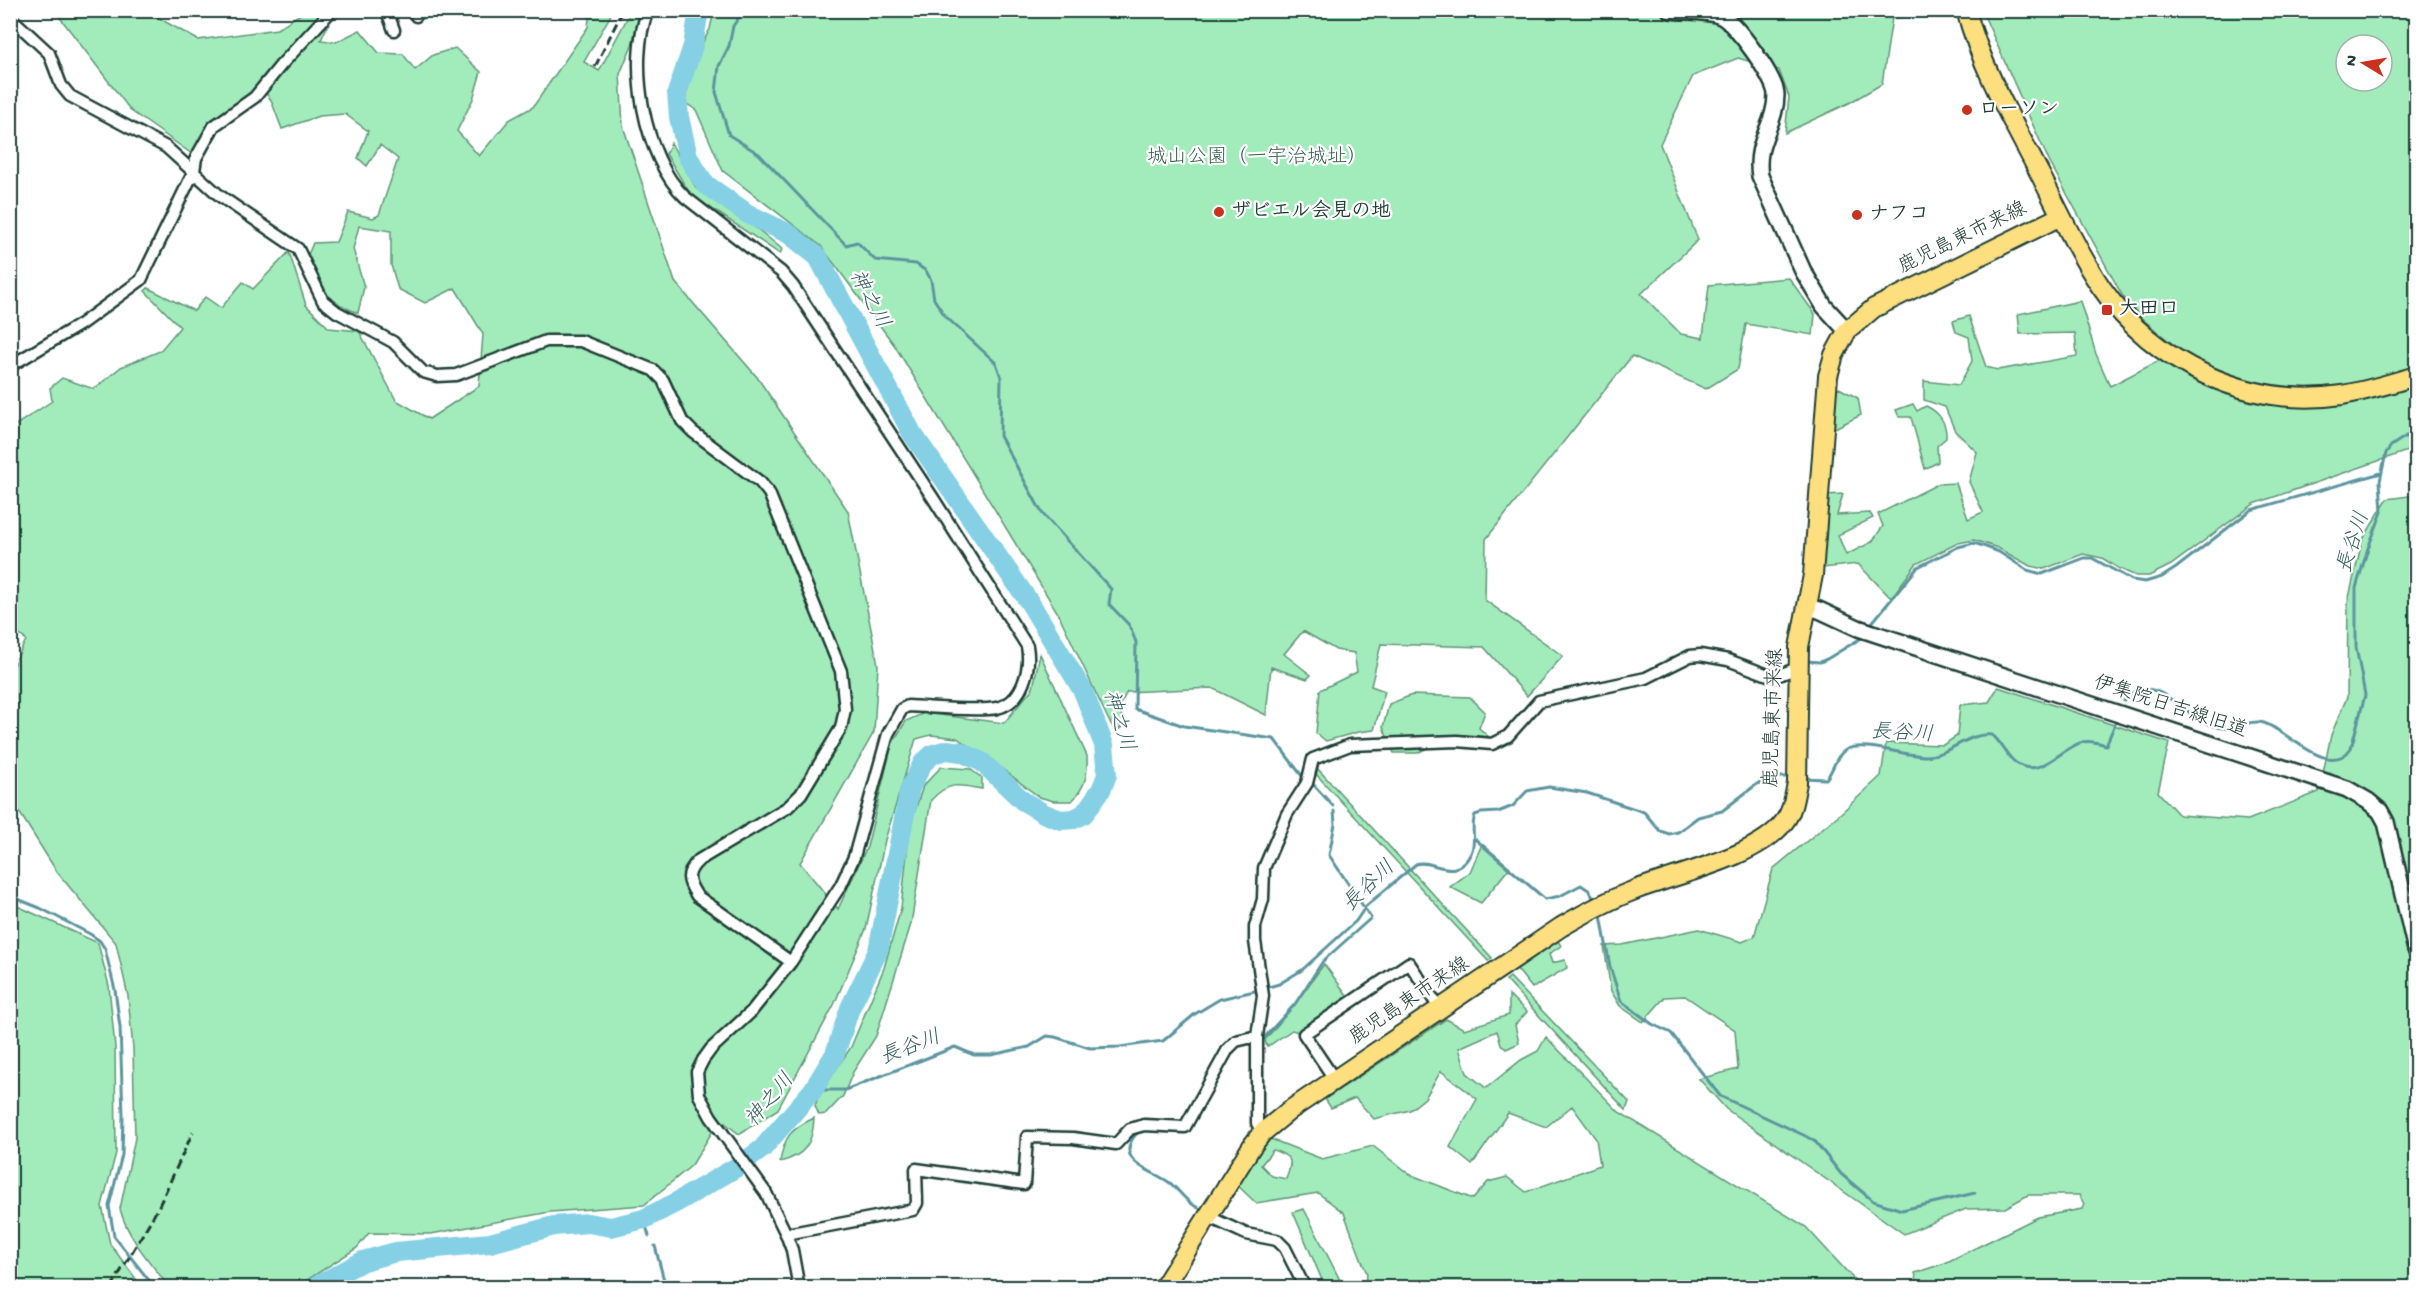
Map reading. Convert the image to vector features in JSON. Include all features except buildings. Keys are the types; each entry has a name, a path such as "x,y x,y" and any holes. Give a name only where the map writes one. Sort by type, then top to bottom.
{"main road":[{"name":"鹿児島東市来線","path":"1163,1287 1262,1133 1290,1110 1561,927 1594,908 1636,889 1739,854 1764,840 1785,821 1794,801 1797,777 1799,647 1813,575 1828,376 1834,355 1847,331 1874,308 2061,216 1984,64 1973,38 1966,10"},
{"path":"2061,216 2100,286 2114,304 2152,342 2174,358 2205,375 2257,392 2299,397 2340,396 2416,376"}],"street":[{"path":"10,366 81,324 141,280 194,171 196,158 214,126 255,98 281,65 332,10"},
{"path":"392,10 388,14 394,30"},
{"path":"648,10 642,39 639,78 648,130 663,171 685,197 781,272 793,286 1027,646 1029,656 1027,671 1017,695 999,707 908,706 902,709 888,734 854,857 827,909 791,962 752,1012 711,1049 697,1072 699,1095 711,1117 762,1189 786,1234 800,1287"},
{"path":"1670,10 1721,16 1730,23 1758,57 1774,83 1775,106 1757,160 1760,176 1803,271 1824,306 1847,331"},
{"path":"10,17 49,53 61,85 70,96 166,147 220,196 298,249 323,302 393,342 423,372 438,376 456,375 546,341 580,341 653,369 663,380 676,411 693,432 760,482 769,493 841,671 845,709 841,728 801,794 788,807 699,860 691,867 688,877 690,886 697,897 791,962"},
{"name":"伊集院日吉線旧道","path":"1807,607 1858,628 2347,789 2380,811 2391,835 2416,950"},
{"path":"1262,1133 1257,1123 1257,1036 1262,991 1255,927 1263,899 1264,868 1287,814 1307,783 1313,759 1350,745 1456,741 1492,744 1508,736 1539,701 1646,678 1690,656 1711,656 1776,676 1798,668"},
{"path":"1335,1080 1304,1034 1409,963 1440,1009"},
{"path":"786,1234 913,1210 917,1203 916,1169 1024,1184 1027,1137 1073,1138 1116,1144 1130,1129 1144,1125 1185,1127 1228,1048 1236,1041 1257,1036"},
{"path":"1209,1217 1246,1234 1277,1240 1285,1248 1305,1287"}],"green space":[{"path":"55,11 146,11 198,40 277,29 305,11 334,11 321,40 336,42 360,30 379,53 403,54 415,70 433,55 455,48 481,72 473,99 457,131 479,156 509,120 533,107 588,27 590,11 613,11 584,62 599,71 631,11 641,11 632,45 620,74 623,126 675,282 757,377 848,511 878,665 874,732 800,863 838,909 867,847 892,744 906,721 924,713 1004,723 1033,688 1040,654 1087,756 1085,781 1076,796 1072,801 1054,801 1039,797 957,738 931,735 916,739 885,840 866,929 834,1005 778,1109 739,1134 720,1119 692,1165 644,1205 550,1212 431,1234 369,1233 357,1248 296,1287 169,1287 128,1230 120,1209 135,1138 133,1049 128,996 116,943 57,872 11,799 11,670 26,640 11,628 10,429 52,401 50,388 62,378 94,389 121,367 160,351 180,327 145,291 148,288 194,311 205,297 221,308 243,282 253,289 289,252 306,305 329,328 359,331 396,400 429,419 479,386 483,334 455,288 425,303 398,289 391,265 391,231 359,226 353,249 364,287 358,313 331,298 321,285 307,257 313,243 336,242 348,212 373,218 379,215 398,159 380,145 367,166 358,158 368,131 345,114 319,116 282,129 271,100 259,84 245,100 207,124 192,154 131,111"},
{"name":"城山公園（一宇治城址）","path":"714,11 1942,11 1942,14 1892,18 1882,84 1849,103 1785,133 1789,97 1779,70 1738,58 1693,76 1660,144 1698,240 1641,294 1681,334 1703,338 1709,285 1789,278 1815,314 1813,335 1746,324 1738,369 1706,389 1632,356 1486,539 1485,600 1563,656 1527,696 1484,647 1381,644 1371,686 1385,691 1374,730 1326,741 1316,733 1320,690 1357,672 1354,653 1336,650 1303,631 1284,654 1311,675 1307,679 1271,667 1266,715 1212,688 1127,692 1119,707 1124,725 1116,732 1059,615 895,346 821,246 723,171 696,110 684,102 699,50 710,29"},
{"path":"1982,11 2416,11 2416,448 2254,504 2171,565 2149,576 2136,576 2102,558 2083,554 2044,569 2030,566 1998,548 1974,540 1958,543 1916,564 1891,598 1858,564 1823,568 1826,495 1843,494 1837,515 1870,513 1873,518 1838,535 1846,555 1872,542 1883,526 1878,514 1938,484 1956,483 1968,519 1983,512 1969,482 1977,452 1955,431 1945,407 1924,400 1924,381 1959,385 1972,361 1969,337 1956,332 1953,321 1969,316 1986,367 1998,370 2077,356 2075,333 2020,334 2018,314 2080,301 2096,354 2110,386 2180,350 2141,318 2122,295 2049,161"},
{"path":"671,143 696,188 760,231 782,249 780,254 690,194 666,154"},
{"path":"1837,387 1858,398 1861,415 1833,429"},
{"path":"1913,404 1917,411 1926,406 1935,411 1945,428 1946,438 1937,446 1938,462 1925,469 1911,417 1899,417 1896,410"},
{"path":"2416,495 2416,1287 1919,1287 1915,1273 1945,1263 2038,1217 2082,1209 2084,1204 2079,1195 2028,1195 2005,1208 1966,1209 1904,1234 1726,1109 1699,1079 1738,1069 1735,1030 1685,996 1665,997 1643,1022 1620,1006 1611,991 1604,946 1622,945 1699,929 1742,942 1754,937 1773,869 1841,813 1881,776 1886,743 1943,745 1957,736 1960,705 1989,702 1998,687 2169,743 2158,792 2179,815 2248,820 2319,792 2331,735 2347,697 2348,602 2362,541 2387,499"},
{"path":"1412,695 1470,697 1485,712 1479,728 1489,737 1456,735 1417,753 1394,753 1383,727 1389,704"},
{"path":"941,767 970,769 982,778 982,789 966,786 948,787 931,800 911,924 876,1036 853,1072 843,1096 826,1114 819,1115 815,1106 818,1097 851,1047 884,968 901,908 910,826 923,786"},
{"path":"1317,768 1492,958 1488,961 1314,772"},
{"path":"1482,844 1510,867 1481,903 1450,887 1470,872"},
{"path":"11,903 98,943 109,986 115,1047 116,1153 102,1206 110,1244 142,1287 11,1287"},
{"path":"1557,939 1561,946 1549,954 1552,963 1565,960 1567,968 1532,988 1516,968"},
{"path":"1324,964 1347,995 1345,1003 1298,1032 1292,1030 1267,1047 1265,1040"},
{"path":"1510,977 1629,1102 1626,1110 1506,980"},
{"path":"1509,995 1527,1012 1515,1025 1519,1043 1506,1049 1501,1044 1497,1031 1459,1048 1467,1073 1486,1088 1521,1060 1538,1051 1546,1037 1619,1112 1806,1227 1861,1287 1363,1287 1367,1274 1344,1213 1318,1193 1256,1203 1236,1184 1268,1138 1322,1159 1373,1146 1409,1174 1473,1199 1488,1182 1507,1177 1526,1192 1600,1165 1596,1139 1572,1106 1546,1127 1508,1113 1472,1165 1450,1147 1477,1099 1441,1071 1425,1098 1410,1110 1374,1119 1355,1098 1331,1108 1325,1099 1446,1019 1464,1029 1509,1015","holes":["1273,1150 1280,1152 1290,1160 1286,1179 1272,1176 1261,1165"]},
{"path":"814,1118 812,1135 806,1148 795,1156 780,1162 790,1134"},
{"path":"1304,1209 1343,1286 1350,1287 1325,1287 1293,1212"}],"waterway":[{"name":"神之川","path":"313,1288 363,1261 396,1252 490,1243 554,1226 588,1223 611,1227 644,1219 737,1167 762,1149 813,1090 835,1054 850,1008 878,951 910,788 923,763 933,754 947,750 961,752 982,762 1023,801 1061,820 1074,819 1084,814 1101,790 1107,775 1104,745 1083,691 1030,603 912,433 818,257 789,234 748,214 705,184 688,157 679,117 677,93 693,46 699,10"},
{"path":"744,10 733,26 729,46 719,66 716,92 729,135 759,154 846,245 857,242 875,260 916,264 926,271 931,280 934,299 945,316 996,363 1001,377 1000,436 1042,513 1111,589 1109,604 1129,625 1136,642 1135,709 1184,726 1274,739 1302,776"},
{"name":"長谷川","path":"2124,701 2134,692 2152,690 2164,695 2197,718 2215,726 2229,728 2254,722 2264,723 2308,750 2332,759 2342,756 2351,748 2365,695 2356,647 2356,588 2382,512 2380,481 2386,453 2391,446 2406,436 2416,433"},
{"path":"1871,624 1918,567 1958,547 1974,543 1999,552 2027,570 2042,574 2084,558 2092,558 2132,580 2145,582 2162,577 2176,568 2251,510 2381,473"},
{"path":"1806,661 1820,662 1863,637"},
{"name":"長谷川","path":"1803,778 1826,779 1840,755 1847,749 1855,747 1926,756 1935,755 1983,735 1992,735 2016,763 2034,768 2083,742 2106,745 2115,724"},
{"name":"長谷川","path":"1265,988 1279,984 1302,970 1356,921 1366,906 1416,864 1422,863 1451,869 1465,862 1473,848 1475,815 1498,812 1513,806 1527,791 1549,787 1587,793 1644,812 1660,831 1669,834 1678,832 1698,817 1722,811 1757,784 1781,777 1790,777"},
{"path":"1312,783 1333,806"},
{"path":"1263,1039 1295,1004 1323,961 1371,918 1329,855 1335,824 1334,811"},
{"path":"1475,839 1545,899 1560,896 1581,885 1590,891 1593,898"},
{"path":"10,896 40,908 90,934 100,941 105,949 115,990 120,1027 123,1116 122,1155 109,1206 114,1236 155,1288"},
{"path":"1601,915 1610,967 1621,1001 1652,1024 1671,1033 1720,1096 1814,1140 1841,1174 1873,1201 1902,1210 1975,1193"},
{"name":"長谷川","path":"813,1090 845,1090 955,1047 974,1055 991,1055 1029,1047 1047,1036 1090,1048 1120,1047 1163,1041 1195,1014 1220,999 1259,990"},
{"path":"1139,1131 1131,1141 1129,1150 1131,1157 1145,1169 1170,1183 1197,1208 1203,1210"},
{"path":"644,1219 649,1236"},
{"path":"655,1246 666,1288"},
{"path":"1291,1249 1304,1275"}],"railway":[{"path":"595,67 623,10"},
{"path":"111,1288 158,1208 193,1132"}],"place":[{"name":"ローソン","path":"1967,110"},
{"name":"ザビエル会見の地","path":"1219,212"},
{"name":"ナフコ","path":"1857,215"},
{"name":"大田口","path":"2107,310"}]}
